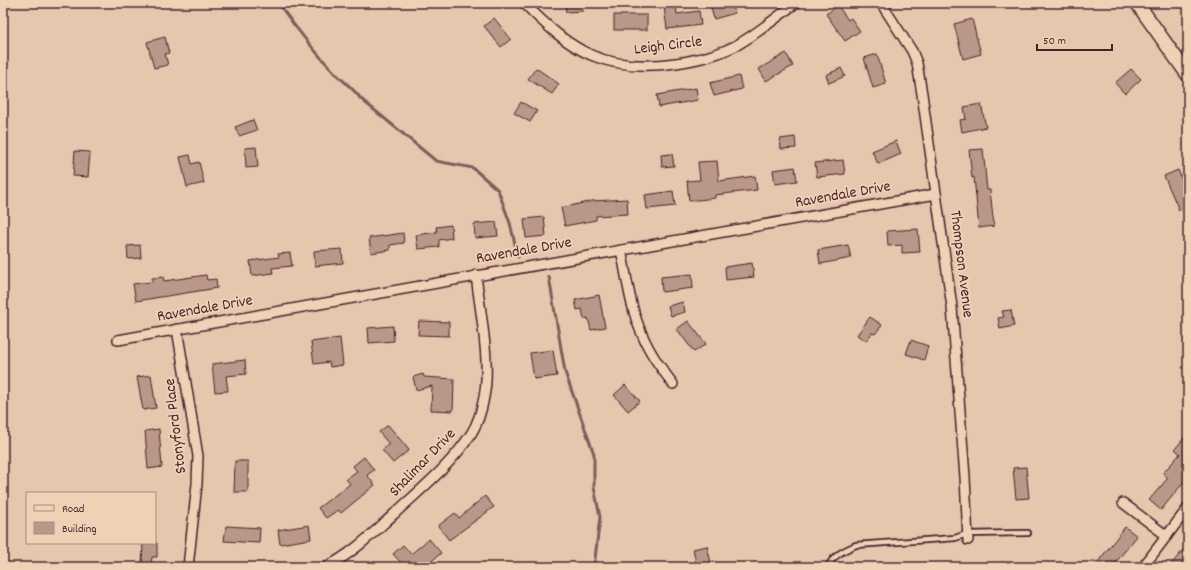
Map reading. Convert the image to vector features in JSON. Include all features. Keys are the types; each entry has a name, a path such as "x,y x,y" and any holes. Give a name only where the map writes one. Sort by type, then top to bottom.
{"main road":[{"path":"1137,3 1188,75"}],"street":[{"name":"Leigh Circle","path":"524,3 555,33 583,51 615,64 631,66 661,65 691,61 722,52 737,44 796,3"},
{"name":"Thompson Avenue","path":"881,3 912,51 916,63 952,307 964,470 967,537"},
{"name":"Ravendale Drive","path":"118,340 936,194"},
{"path":"621,250 634,310 641,332 655,359 673,384"},
{"name":"Shalimar Drive","path":"326,567 359,546 414,496 445,466 471,433 479,417 486,384 485,358 476,275"},
{"name":"Stonyford Place","path":"177,329 198,456 197,484 188,567"},
{"path":"1123,503 1167,536"},
{"path":"1143,567 1188,508"}],"lane":[{"path":"828,567 830,562 842,551 856,545 1028,533"}],"building":[{"path":"565,3 582,3 583,11 566,12"},
{"path":"732,3 735,13 714,19 710,4"},
{"path":"676,6 677,14 699,11 701,25 667,29 664,7"},
{"path":"838,6 848,20 851,18 860,31 845,41 826,14"},
{"path":"614,15 647,15 647,30 614,30"},
{"path":"494,18 511,39 501,47 484,26"},
{"path":"972,19 981,54 963,59 954,24"},
{"path":"165,37 169,53 165,54 168,65 154,68 147,42"},
{"path":"786,53 793,66 766,81 759,69"},
{"path":"877,54 886,84 873,88 864,58"},
{"path":"536,68 559,84 552,94 528,79"},
{"path":"841,68 845,76 829,83 826,75"},
{"path":"1131,69 1141,79 1125,94 1115,83"},
{"path":"739,76 742,89 714,96 710,83"},
{"path":"696,88 698,100 659,107 657,95"},
{"path":"521,102 537,111 530,122 514,113"},
{"path":"981,104 986,127 962,132 960,120 966,119 964,107"},
{"path":"253,120 257,130 239,136 235,127"},
{"path":"795,137 796,148 781,149 780,139"},
{"path":"896,141 901,154 878,164 872,151"},
{"path":"256,147 258,167 246,168 245,148"},
{"path":"983,149 987,190 990,190 994,226 979,228 974,177 972,178 969,150"},
{"path":"75,151 90,152 88,177 73,176"},
{"path":"672,154 674,166 662,167 661,155"},
{"path":"190,155 192,164 199,162 204,183 187,187 180,157"},
{"path":"843,160 845,174 817,177 815,163"},
{"path":"717,161 719,181 755,176 757,190 715,195 715,198 689,201 687,181 700,180 698,162"},
{"path":"795,167 797,181 775,184 773,170"},
{"path":"1178,170 1188,193 1188,206 1179,210 1164,176"},
{"path":"673,191 675,206 647,209 645,195"},
{"path":"627,199 628,214 596,216 596,220 565,226 561,208 592,201"},
{"path":"544,217 546,236 526,238 524,219"},
{"path":"496,222 498,236 475,238 474,224"},
{"path":"451,225 452,238 439,240 439,247 418,249 416,235 437,232 436,227"},
{"path":"918,229 920,252 902,253 902,245 888,246 887,231"},
{"path":"403,233 404,243 390,245 390,250 371,253 369,238"},
{"path":"140,245 141,258 128,259 127,246"},
{"path":"848,245 851,258 820,264 818,250"},
{"path":"342,249 343,263 315,266 314,251"},
{"path":"290,253 292,266 272,268 273,273 252,276 250,261 279,257 278,254"},
{"path":"752,263 754,277 726,280 725,267"},
{"path":"692,274 693,288 662,292 661,277"},
{"path":"206,275 207,280 216,279 217,288 136,301 133,284 152,282 152,278 163,277 164,281"},
{"path":"599,295 605,327 591,330 588,318 584,319 582,309 577,310 575,300"},
{"path":"683,302 685,312 671,316 668,306"},
{"path":"1011,310 1014,326 1000,329 998,318 1004,317 1002,311"},
{"path":"870,317 882,325 875,334 872,333 866,341 857,335"},
{"path":"419,321 449,322 449,336 418,335"},
{"path":"688,321 706,344 694,352 677,329"},
{"path":"393,326 394,341 369,343 368,328"},
{"path":"340,338 343,365 330,367 329,362 314,364 311,342"},
{"path":"911,340 928,346 924,360 906,354"},
{"path":"553,350 557,376 534,379 530,353"},
{"path":"245,360 246,374 226,376 228,391 215,392 212,364"},
{"path":"423,374 424,377 454,379 453,411 431,410 432,386 416,390 413,377"},
{"path":"151,375 156,408 143,410 137,377"},
{"path":"625,385 640,401 628,411 614,395"},
{"path":"388,425 409,450 393,463 382,450 389,444 379,432"},
{"path":"159,429 162,467 148,469 145,431"},
{"path":"1188,433 1188,477 1161,510 1149,500 1168,478 1163,473 1180,454 1175,449"},
{"path":"364,457 374,470 367,475 375,485 341,513 338,510 326,518 318,508 350,484 346,479 357,471 353,466"},
{"path":"235,461 248,461 248,492 234,492"},
{"path":"1026,467 1029,498 1016,499 1013,468"},
{"path":"485,496 494,507 449,540 438,526 455,513 459,518"},
{"path":"309,525 311,539 280,544 278,530"},
{"path":"226,526 260,528 259,543 224,541"},
{"path":"1125,527 1137,536 1112,567 1094,567"},
{"path":"429,539 441,553 425,567 405,567 393,554 403,545 411,554"},
{"path":"157,543 157,557 152,557 151,564 142,564 143,544"},
{"path":"1188,544 1188,567 1169,567"},
{"path":"707,546 712,567 697,567 693,549"}],"waterway":[{"path":"278,3 320,56 361,99 436,161 473,168 498,190 510,223 518,257"},
{"path":"549,277 565,372 594,454 594,487 600,517 594,567"}]}
